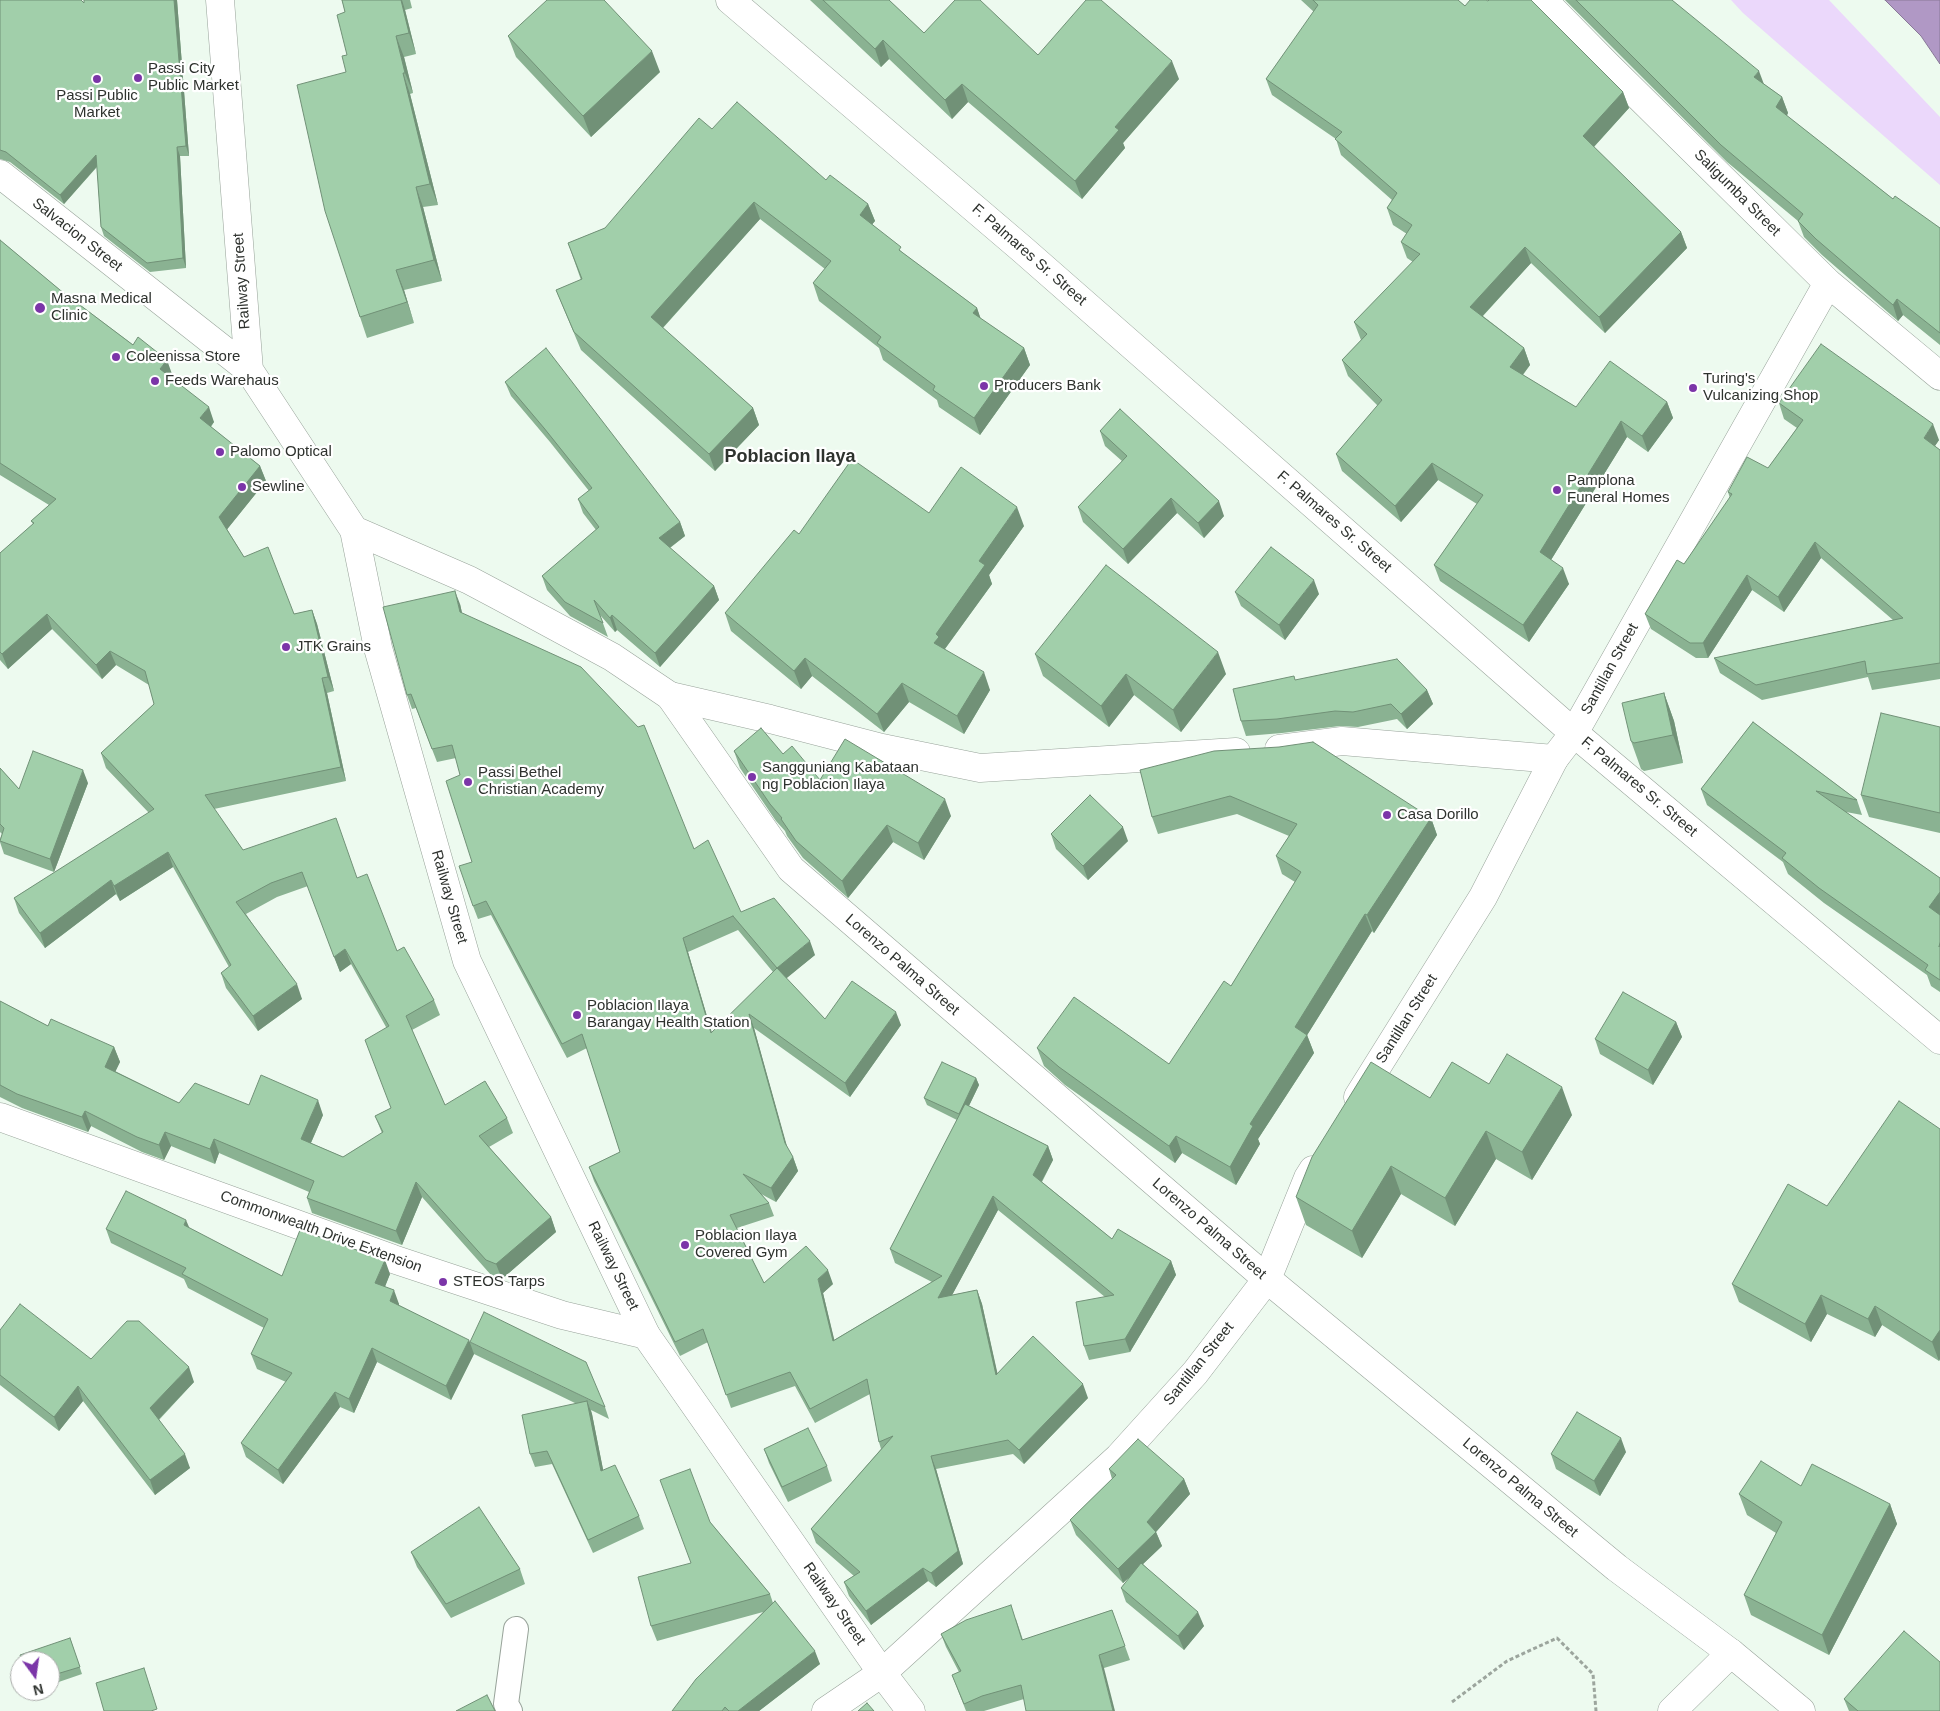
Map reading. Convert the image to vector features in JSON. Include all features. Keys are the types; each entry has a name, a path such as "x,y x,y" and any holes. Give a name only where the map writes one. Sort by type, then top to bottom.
{"street":[{"name":"Railway Street","path":"220,0 249,370 354,530 378,648 467,961 646,1334 882,1673 911,1711"},
{"name":"F. Palmares Sr. Street","path":"730,0 1029,255 1574,733 1940,1040"},
{"name":"Saligumba Street","path":"1543,0 1828,283 1940,376"},
{"name":"Salvacion Street","path":"0,174 249,370"},
{"name":"Santillan Street","path":"1344,1120 1483,897 1554,759 1574,733 1828,283"},
{"path":"354,530 469,580 612,657 670,696 882,748 980,768 1275,750 1342,741 1554,759"},
{"name":"Lorenzo Palma Street","path":"670,696 790,869 1267,1279 1616,1568 1731,1653 1801,1711"},
{"name":"Commonwealth Drive Extension","path":"0,1117 393,1259 562,1315 646,1334"},
{"name":"Santillan Street","path":"826,1711 882,1673 1119,1457 1195,1373 1267,1279 1308,1178 1329,1145"},
{"path":"1672,1711 1731,1653"}],"lane":[{"path":"510,1711 506,1704 516,1629"}],"path":[{"path":"1452,1702 1507,1661 1557,1638 1593,1674 1596,1711"}],"shaded area":[{"path":"1731,0 1829,0 1940,117 1940,185 1743,13"},
{"path":"1885,0 1940,0 1940,64 1921,36"}],"building":[{"name":"Passi Public Market","path":"0,0 81,0 84,3 84,0 174,0 186,146 177,147 183,258 147,263 101,227 96,155 60,195 6,152 0,150"},
{"path":"342,0 401,0 409,33 396,36 430,184 416,187 434,260 396,270 407,302 360,317 325,211 297,85 346,72 342,56 347,55 337,15 345,12"},
{"path":"547,0 604,0 652,51 583,116 508,36"},
{"path":"823,0 889,0 924,33 955,0 980,0 1038,55 1086,0 1101,0 1172,61 1115,127 1119,130 1075,181 962,84 945,100 883,40 875,49"},
{"path":"1313,0 1458,0 1465,6 1470,0 1531,0 1623,92 1583,136 1681,232 1599,317 1525,247 1470,307 1524,348 1510,367 1576,407 1610,361 1667,402 1642,436 1621,421 1540,552 1563,568 1523,625 1434,565 1483,495 1432,463 1395,506 1336,454 1382,400 1342,360 1367,334 1354,322 1420,254 1401,242 1412,225 1387,208 1397,193 1335,139 1342,132 1266,79 1318,5"},
{"path":"1576,0 1672,0 1759,71 1754,77 1782,97 1776,107 1893,199 1895,196 1940,228 1940,333 1897,299 1893,305 1816,239 1798,221 1803,214 1721,145"},
{"path":"737,102 826,180 830,175 868,204 860,215 901,247 899,250 977,308 973,313 1024,348 974,418 933,390 935,386 877,343 881,337 813,283 831,261 754,202 651,317 753,408 709,454 574,332 556,290 582,279 568,243 605,228 699,118 712,129"},
{"path":"0,240 60,290 133,345 138,337 167,360 160,369 209,407 200,418 260,466 219,517 244,557 268,547 294,614 312,610 328,677 322,678 341,767 205,795 243,850 336,818 357,878 367,874 397,951 404,947 434,1000 406,1016 445,1105 485,1081 507,1118 479,1136 551,1217 496,1264 486,1260 416,1182 396,1231 307,1198 314,1181 214,1139 210,1149 165,1132 159,1145 137,1137 85,1111 82,1117 17,1094 0,1085 0,1001 48,1026 51,1019 114,1047 105,1067 179,1103 195,1083 249,1105 261,1075 318,1100 301,1139 343,1157 383,1132 375,1116 391,1108 365,1040 389,1026 345,949 334,957 302,872 271,883 236,902 297,984 253,1016 221,973 231,965 168,852 114,886 111,880 40,933 14,898 154,809 101,753 154,704 145,671 110,651 96,665 47,614 2,654 0,652 0,553 34,523 31,521 56,499 0,463"},
{"path":"1821,344 1933,424 1924,438 1940,450 1940,663 1867,674 1865,661 1756,685 1714,658 1903,618 1815,542 1778,597 1747,575 1703,643 1690,643 1645,614 1677,560 1684,564 1732,494 1728,492 1747,457 1768,468 1803,420 1779,403"},
{"path":"546,348 680,522 659,538 714,586 655,653 612,615 610,618 594,600 603,623 565,602 542,576 599,527 578,499 592,488 505,382"},
{"path":"1120,409 1219,501 1198,523 1171,498 1123,549 1078,507 1127,456 1100,431"},
{"path":"852,459 929,513 961,467 1017,507 979,561 985,565 936,634 939,637 934,643 984,672 957,716 902,683 877,714 805,658 794,671 725,613 794,530 799,534"},
{"path":"1271,547 1314,580 1279,625 1235,592"},
{"path":"1106,565 1218,652 1173,710 1126,674 1101,706 1035,654"},
{"path":"455,591 460,612 581,667 638,727 644,725 694,849 708,840 741,912 774,898 810,941 777,968 825,1019 852,981 896,1012 845,1083 749,1014 785,1143 793,1157 771,1188 743,1174 769,1203 730,1215 764,1283 806,1246 828,1270 818,1279 833,1341 942,1276 890,1249 965,1104 1048,1146 1033,1175 1112,1239 1118,1229 1171,1261 1125,1339 1084,1346 1076,1302 1114,1295 993,1196 938,1298 977,1290 996,1375 1033,1336 1083,1384 1019,1450 1008,1440 931,1456 958,1551 931,1573 923,1568 866,1611 844,1582 860,1572 811,1529 893,1436 879,1442 867,1379 810,1409 790,1372 726,1395 703,1329 675,1342 589,1167 620,1152 582,1034 562,1044 486,901 473,906 459,866 472,862 446,781 460,775 452,745 432,749 411,694 407,695 383,607","holes":["733,916 777,968 711,1033 683,938"]},
{"path":"1397,659 1427,690 1401,714 1391,704 1353,712 1335,711 1277,719 1241,721 1233,689 1294,676 1295,680"},
{"path":"1664,693 1673,735 1634,743 1631,741 1622,703"},
{"path":"1881,713 1940,727 1940,813 1861,795"},
{"path":"1753,722 1857,800 1816,791 1940,878 1940,892 1929,907 1940,915 1940,980 1925,970 1928,965 1819,888 1782,858 1786,853 1701,789"},
{"path":"761,728 783,754 792,746 820,780 845,739 945,799 918,843 887,825 842,881 796,841 782,818 770,804 734,751"},
{"path":"1313,742 1431,818 1367,915 1365,914 1295,1027 1307,1035 1250,1124 1253,1126 1230,1167 1176,1136 1169,1146 1059,1067 1037,1048 1074,997 1169,1064 1224,981 1231,986 1301,872 1276,856 1297,824 1230,796 1152,817 1140,770 1214,751 1279,747"},
{"path":"33,751 83,770 50,859 0,841 4,828 0,824 0,768 19,789"},
{"path":"1090,795 1123,827 1083,866 1051,834"},
{"path":"1623,992 1676,1022 1648,1070 1595,1039"},
{"path":"1507,1054 1562,1087 1522,1152 1486,1131 1445,1198 1391,1166 1352,1231 1296,1197 1312,1157 1371,1062 1430,1098 1452,1062 1489,1084"},
{"path":"942,1062 976,1078 959,1114 924,1098"},
{"path":"1899,1101 1940,1129 1940,1330 1932,1342 1875,1306 1868,1319 1821,1295 1805,1324 1732,1284 1788,1184 1827,1206"},
{"path":"126,1191 186,1220 184,1225 282,1276 300,1230 385,1260 375,1283 394,1290 390,1301 469,1340 446,1386 372,1348 349,1399 335,1392 278,1470 241,1443 292,1373 251,1354 268,1319 182,1274 186,1268 106,1229"},
{"path":"20,1304 91,1359 127,1321 139,1321 189,1367 150,1408 185,1454 150,1480 78,1386 54,1417 0,1375 0,1330"},
{"path":"484,1312 586,1362 605,1407 470,1342"},
{"path":"587,1401 601,1471 615,1465 639,1516 588,1540 547,1451 530,1454 522,1415"},
{"path":"1577,1412 1621,1438 1594,1481 1551,1454"},
{"path":"808,1428 827,1466 782,1487 764,1449"},
{"path":"1138,1439 1184,1479 1147,1522 1156,1532 1118,1569 1070,1520 1116,1475 1109,1469"},
{"path":"1761,1461 1801,1486 1812,1464 1890,1504 1822,1635 1744,1595 1782,1522 1739,1494"},
{"path":"690,1469 710,1522 770,1594 651,1626 638,1577 691,1563 660,1480"},
{"path":"479,1507 520,1569 446,1604 411,1552"},
{"path":"1141,1563 1198,1612 1178,1636 1121,1588"},
{"path":"775,1601 815,1651 738,1711 729,1711 725,1707 722,1711 672,1711 696,1679"},
{"path":"1011,1605 1022,1640 1112,1610 1125,1646 1099,1655 1113,1711 1026,1711 1021,1685 982,1696 964,1704 952,1675 961,1671 941,1634 966,1620"},
{"path":"1904,1631 1940,1662 1940,1711 1858,1711 1844,1699"},
{"path":"70,1638 80,1667 60,1673 60,1651 32,1651"},
{"path":"144,1668 157,1709 151,1711 104,1711 96,1683"},
{"path":"487,1695 495,1711 456,1711"},
{"path":"867,1703 874,1711 858,1711"}],"place":[{"name":"Passi City Public Market","path":"138,78"},
{"name":"Passi Public Market","path":"97,79"},
{"name":"Masna Medical Clinic","path":"40,308"},
{"name":"Coleenissa Store","path":"116,357"},
{"name":"Feeds Warehaus","path":"155,381"},
{"name":"Producers Bank","path":"984,386"},
{"name":"Turing's Vulcanizing Shop","path":"1693,388"},
{"name":"Palomo Optical","path":"220,452"},
{"name":"Sewline","path":"242,487"},
{"name":"Pamplona Funeral Homes","path":"1557,490"},
{"name":"JTK Grains","path":"286,647"},
{"name":"Sangguniang Kabataan ng Poblacion Ilaya","path":"752,777"},
{"name":"Passi Bethel Christian Academy","path":"468,782"},
{"name":"Casa Dorillo","path":"1387,815"},
{"name":"Poblacion Ilaya Barangay Health Station","path":"577,1015"},
{"name":"Poblacion Ilaya Covered Gym","path":"685,1245"},
{"name":"STEOS Tarps","path":"443,1282"}],"district":[{"name":"Poblacion Ilaya","path":"790,457"}]}
